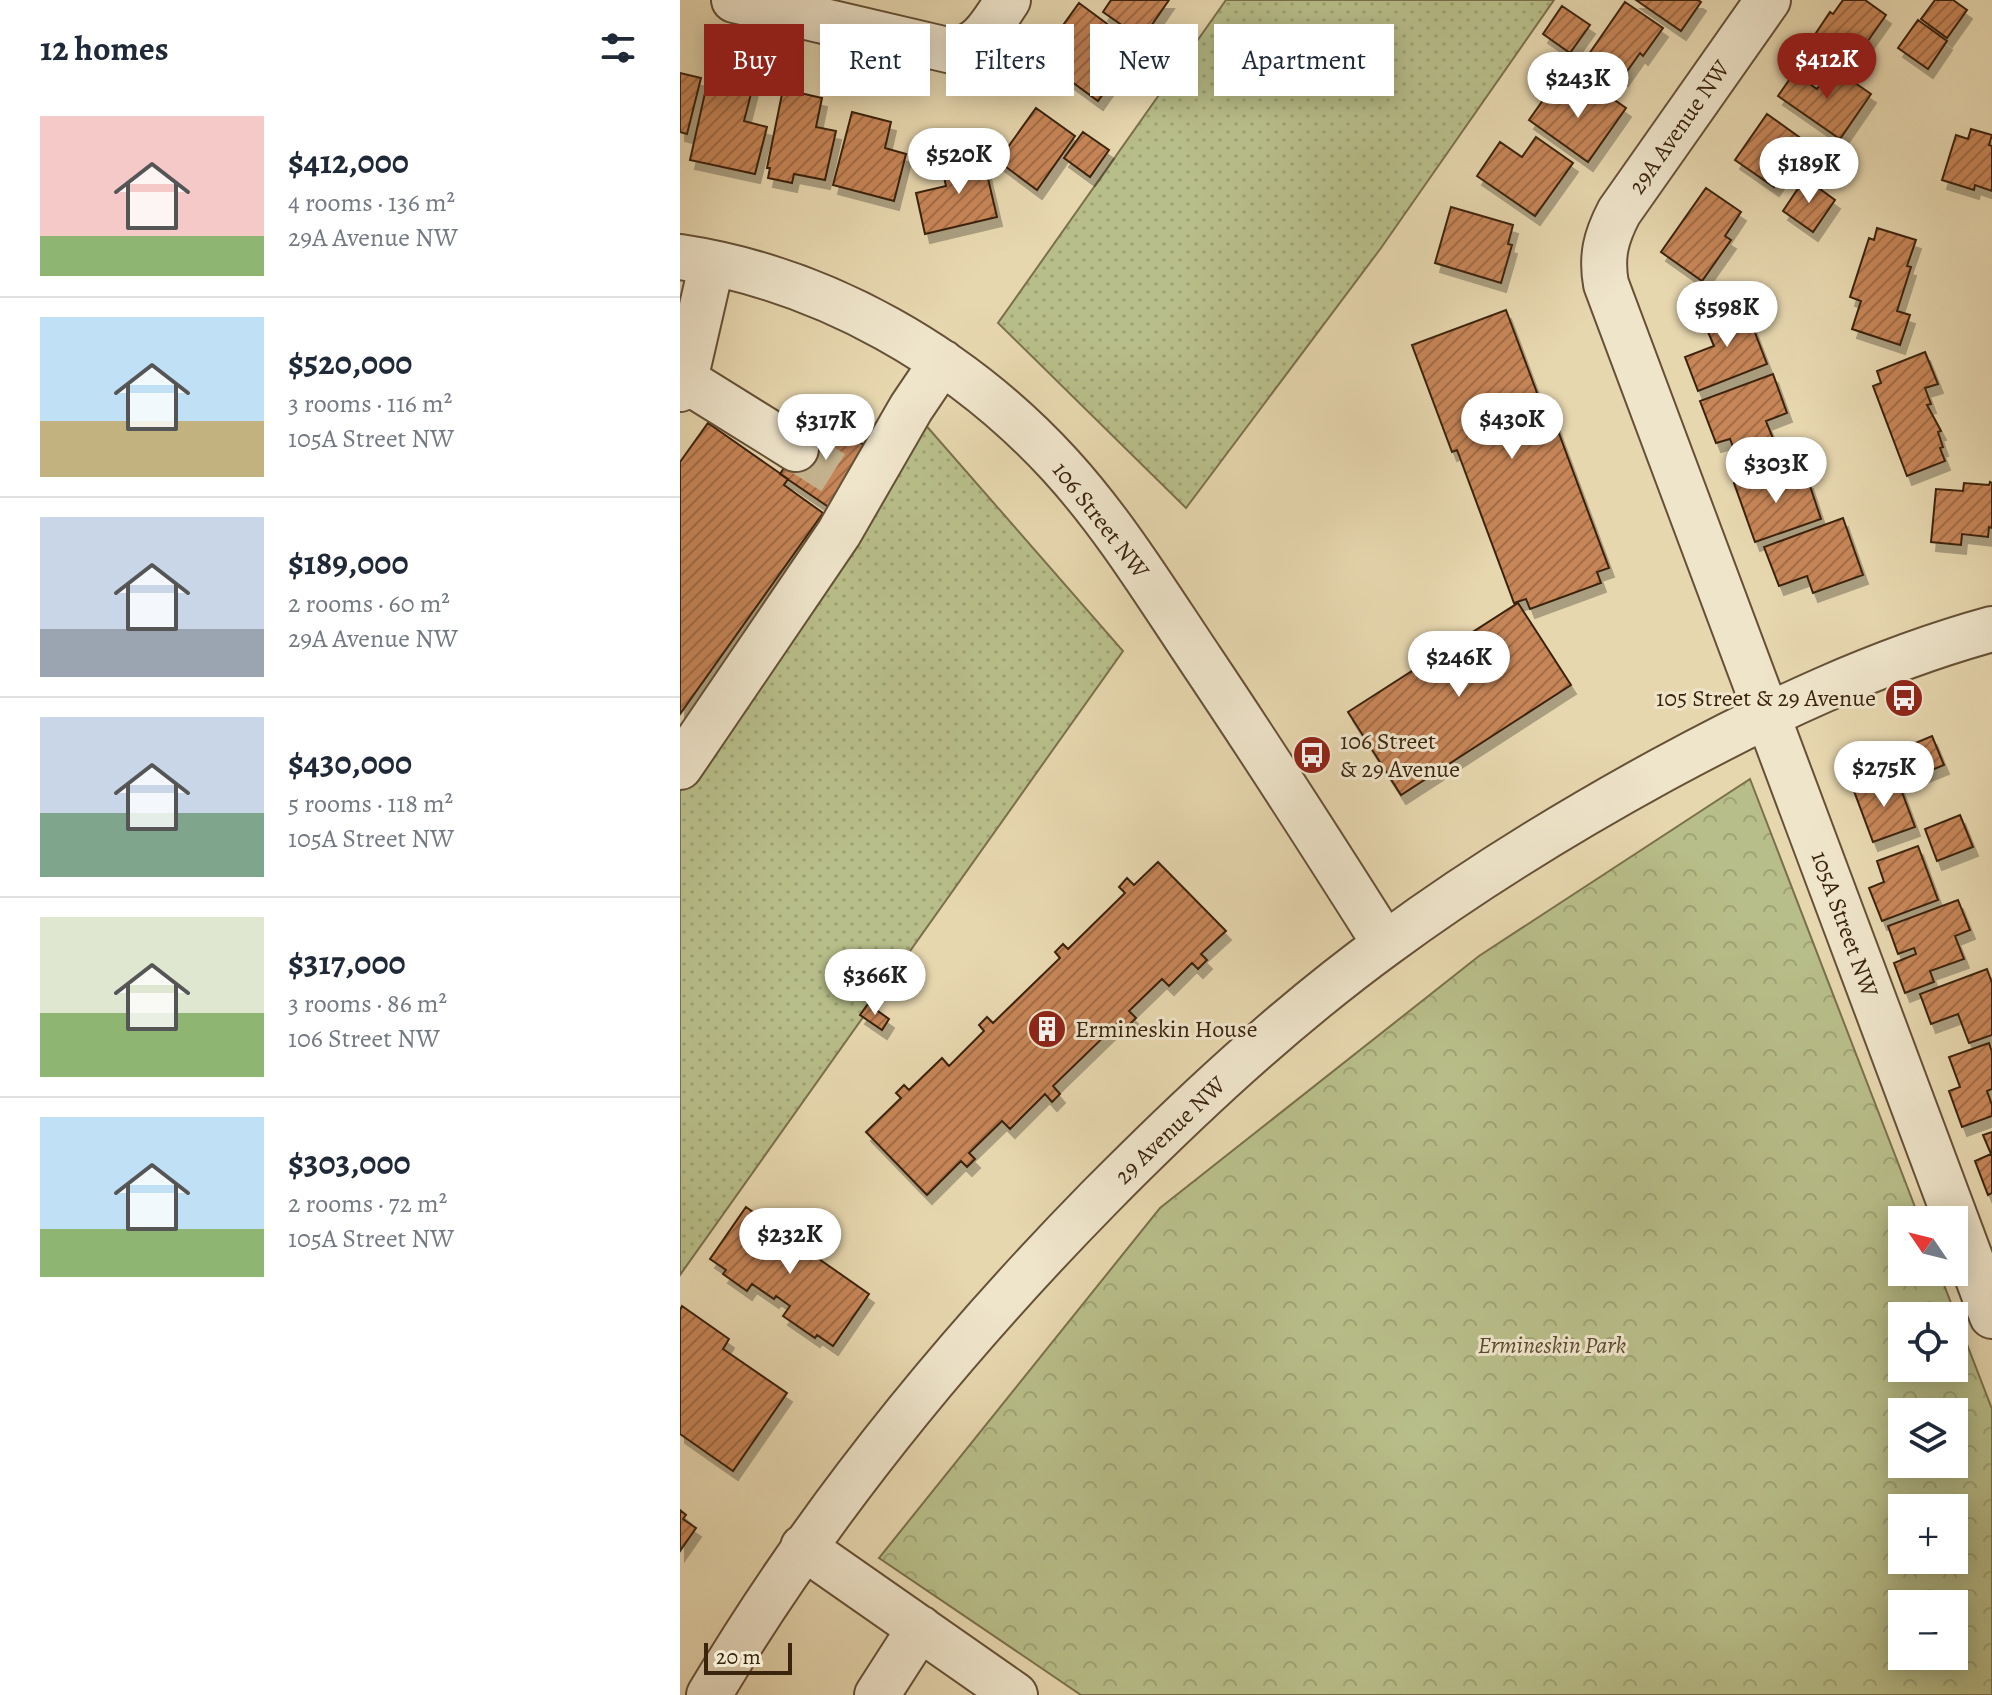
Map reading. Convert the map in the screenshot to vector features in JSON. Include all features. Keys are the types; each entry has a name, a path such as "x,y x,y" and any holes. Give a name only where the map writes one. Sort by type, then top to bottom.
{"street":[{"path":"734,0 933,48 961,50 980,39 1008,0"},
{"name":"29A Avenue NW","path":"1602,260 1605,243 1619,212 1768,0"},
{"path":"696,260 682,384 796,449"},
{"name":"106 Street NW","path":"696,260 783,283 877,324 942,362 1004,410 1059,464 1128,549 1385,944"},
{"name":"105A Street NW","path":"1602,260 1613,305 1992,1316"},
{"path":"680,767 839,533 857,488 942,362"},
{"name":"29 Avenue NW","path":"709,1695 803,1547 861,1470 963,1346 1073,1225 1193,1105 1266,1041 1385,944 1543,839 1617,795 1768,714 1901,659 1992,629"},
{"path":"803,1547 1013,1695"},
{"path":"877,1695 920,1628"}],"green space":[{"path":"1226,0 1554,0 1381,248 1186,508 998,323 1158,96 1198,96 1198,40"},
{"path":"923,422 1123,651 680,1275 680,771"},
{"name":"Ermineskin Park","path":"1750,779 1915,1206 1888,1206 1888,1286 1944,1286 1951,1302 1888,1302 1888,1382 1968,1382 1968,1347 1992,1409 1992,1695 1081,1695 879,1558 1160,1208 1479,956"}],"building":[{"path":"1111,0 1169,0 1152,24 1120,24 1103,12"},
{"path":"1636,0 1698,0 1701,2 1681,31"},
{"path":"1843,0 1865,0 1886,15 1851,65 1812,39 1830,12 1833,14"},
{"path":"1935,0 1953,0 1967,10 1947,38 1921,19"},
{"path":"1625,2 1663,28 1623,77 1589,54"},
{"path":"1079,3 1107,24 1090,24 1090,95 1074,83 1074,24 1064,24"},
{"path":"1562,6 1590,25 1570,53 1543,34"},
{"path":"1918,20 1947,41 1928,69 1898,48"},
{"path":"1832,67 1871,94 1840,139 1778,96 1794,73 1817,89"},
{"path":"680,73 701,78 687,134 680,132"},
{"path":"1553,86 1582,107 1596,87 1626,108 1588,162 1529,120"},
{"path":"804,94 822,98 816,127 836,131 825,180 794,174 792,183 768,178 770,168 767,168 782,96"},
{"path":"704,96 750,96 744,121 767,127 755,174 690,160"},
{"path":"1036,108 1075,136 1037,190 998,161"},
{"path":"852,112 891,122 885,148 906,154 894,201 833,185"},
{"path":"1767,114 1806,142 1774,187 1735,160"},
{"path":"1971,129 1992,135 1989,145 1992,146 1992,191 1975,185 1974,190 1942,180 1956,135 1968,139"},
{"path":"1083,132 1109,150 1090,177 1064,158"},
{"path":"1536,137 1573,163 1535,216 1477,176 1500,142 1522,157"},
{"path":"980,144 997,217 925,234 916,193 946,186 944,177 963,173 958,149"},
{"path":"1805,178 1835,200 1813,232 1783,211"},
{"path":"1706,188 1741,212 1725,236 1731,240 1702,281 1661,252"},
{"path":"1451,207 1513,225 1508,244 1512,245 1501,283 1435,263"},
{"path":"1877,228 1916,240 1897,311 1910,315 1900,345 1852,329 1861,301 1850,297 1869,238 1874,240"},
{"path":"1744,304 1767,364 1698,391 1685,357 1714,346 1703,320"},
{"path":"1506,310 1545,414 1551,412 1609,568 1597,572 1601,583 1530,609 1526,599 1514,603 1457,450 1452,452 1412,345"},
{"path":"1925,352 1938,384 1925,388 1931,404 1927,405 1941,431 1938,432 1943,447 1940,448 1945,461 1907,476 1873,386 1881,383 1877,371"},
{"path":"1773,374 1787,413 1766,421 1778,451 1740,465 1730,439 1716,443 1700,401"},
{"path":"819,415 873,451 833,510 780,474"},
{"path":"708,423 788,479 784,485 823,513 680,714 680,462"},
{"path":"1775,468 1782,488 1808,480 1821,519 1755,542 1734,483"},
{"path":"1990,482 1992,528 1989,527 1988,537 1962,534 1961,545 1931,542 1936,489 1963,491 1964,483 1989,485"},
{"path":"1843,518 1863,575 1813,593 1807,576 1779,586 1764,547"},
{"path":"1518,603 1571,685 1401,795 1348,712"},
{"path":"1932,736 1944,765 1912,778 1901,749"},
{"path":"1896,776 1915,827 1873,842 1854,791"},
{"path":"1960,815 1973,847 1937,861 1925,829"},
{"path":"1918,846 1938,900 1882,921 1869,888 1884,882 1877,861"},
{"name":"Ermineskin House","path":"1158,862 1226,931 1201,954 1207,960 1198,969 1192,963 1169,986 1162,979 1129,1011 1136,1018 1127,1027 1120,1021 1053,1086 1060,1094 1052,1102 1045,1094 1010,1129 1002,1121 969,1153 975,1159 967,1167 961,1161 927,1195 866,1132 901,1098 896,1093 904,1085 909,1090 942,1058 949,1066 984,1031 979,1025 987,1017 993,1023 1060,958 1055,952 1063,944 1068,949 1125,893 1119,887 1127,878 1134,885"},
{"path":"1958,900 1970,930 1955,936 1964,959 1930,971 1934,982 1905,993 1894,963 1916,954 1914,948 1898,954 1888,926"},
{"path":"1987,969 1992,983 1992,1035 1969,1043 1958,1014 1931,1024 1920,994"},
{"path":"868,1004 889,1019 882,1030 860,1015"},
{"path":"1989,1043 1992,1052 1992,1089 1987,1091 1992,1116 1962,1127 1949,1091 1960,1087 1949,1057"},
{"path":"1992,1132 1992,1193 1988,1195 1975,1161 1991,1154 1983,1135"},
{"path":"746,1207 784,1234 789,1228 813,1245 809,1252 869,1294 833,1346 817,1335 815,1338 783,1316 790,1306 776,1296 774,1299 752,1284 747,1291 723,1274 726,1270 710,1259"},
{"path":"682,1306 729,1339 723,1349 787,1393 733,1471 680,1434"},
{"path":"680,1510 686,1515 683,1519 696,1528 680,1551"}],"tunnel":[{"path":"796,449 851,484"}],"place":[{"name":"105 Street & 29 Avenue","path":"1904,698"},
{"name":"106 Street & 29 Avenue","path":"1312,755"},
{"name":"Ermineskin House","path":"1047,1029"}]}
